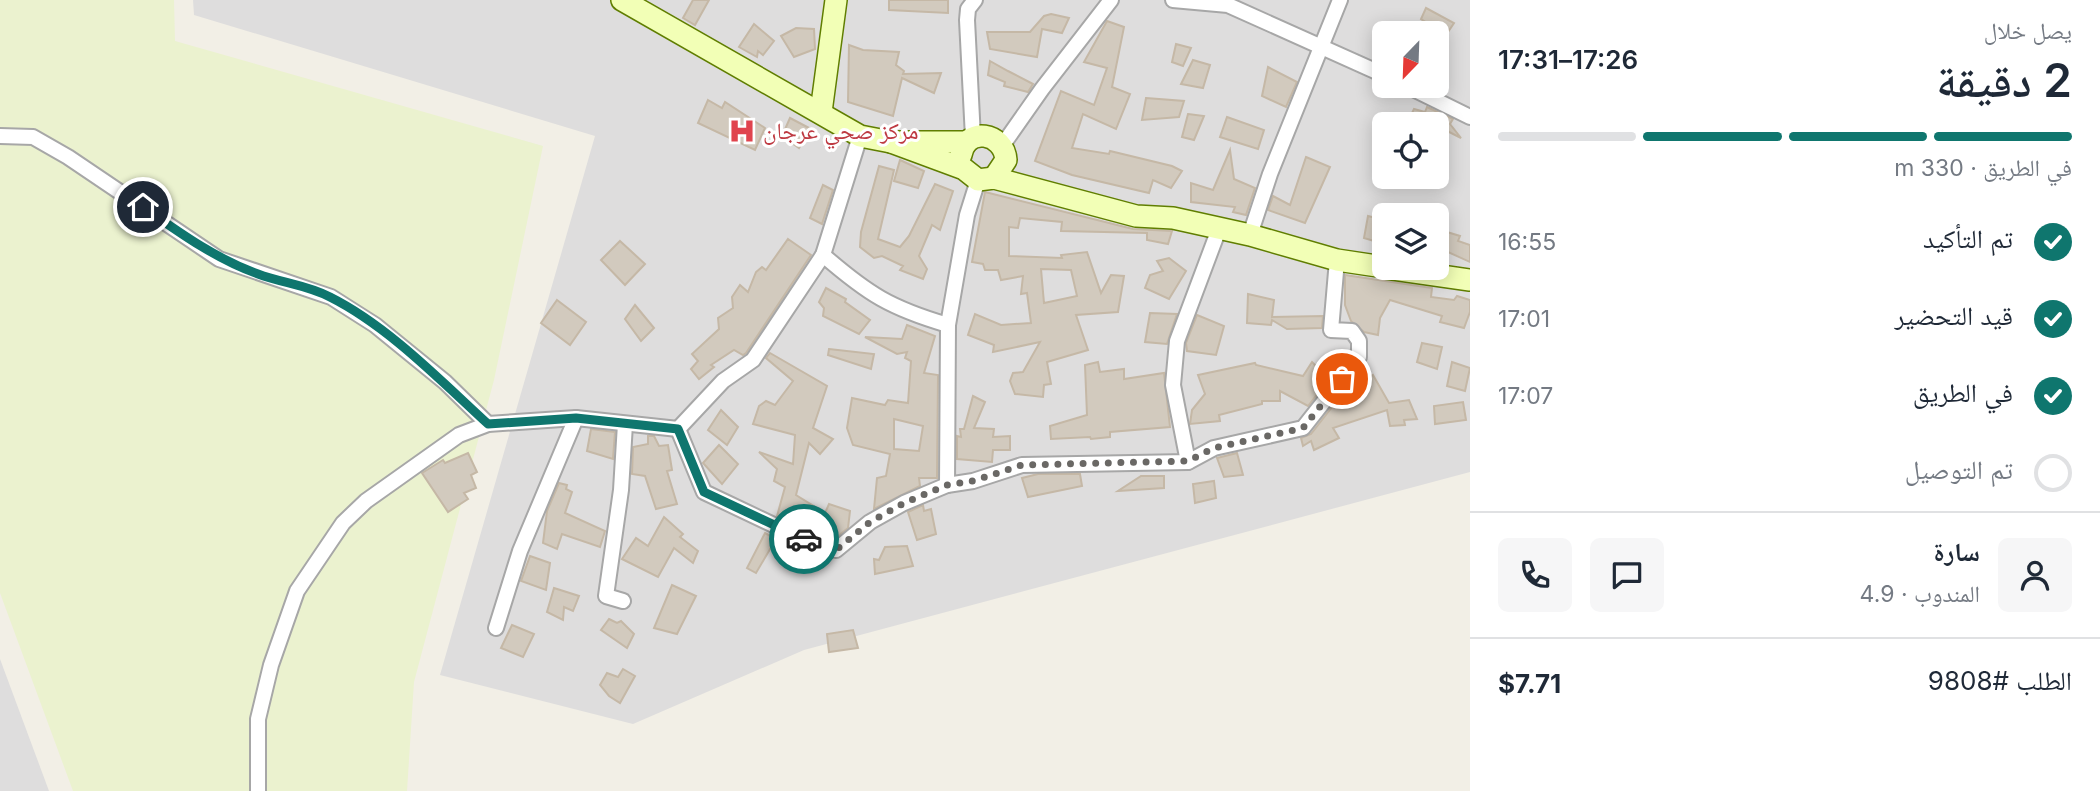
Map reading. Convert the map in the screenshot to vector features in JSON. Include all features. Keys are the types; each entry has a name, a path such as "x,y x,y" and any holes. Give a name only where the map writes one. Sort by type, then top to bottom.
{"street":[{"path":"622,0 860,136 891,142 978,175 1136,216 1173,218 1250,235 1337,260 1372,266"},
{"path":"821,112 836,0"},
{"path":"947,485 948,325 967,215 978,175 962,150 970,140 967,20 968,9 975,0"},
{"path":"1002,146 1111,0"},
{"path":"1173,0 1228,5 1372,69"},
{"path":"1250,235 1270,174 1340,0"},
{"path":"1431,98 1470,117"},
{"path":"0,136 33,137 106,180 219,259 331,297 374,326 445,382 488,424"},
{"path":"678,429 723,381 752,360 823,254 860,136"},
{"path":"891,142 970,140 989,136 1002,146 1006,160 1000,173 978,175"},
{"path":"1188,461 1173,385 1177,341 1219,229"},
{"path":"823,254 853,282 886,304 948,325"},
{"path":"678,429 704,492 820,547 836,550 870,522 947,485 973,481 1022,465 1188,461 1214,448 1303,428 1359,357 1359,341 1352,331 1331,330 1337,260"},
{"path":"1449,277 1470,280"},
{"path":"496,628 520,551 576,418"},
{"path":"258,791 258,719 271,665 297,591 343,523 366,501 459,435 488,424 576,418 678,429"},
{"path":"623,601 607,596 621,490 625,424"}],"shaded area":[{"path":"193,0 1470,0 1470,472 804,650 633,724 440,675 595,136 194,15"},
{"path":"0,659 49,791 0,791"}],"green space":[{"path":"0,0 174,0 175,41 543,146 494,380 414,682 407,791 73,791 0,593"}],"building":[{"path":"693,0 709,0 695,25 683,18"},
{"path":"889,0 948,0 948,13 889,10"},
{"path":"1426,8 1454,23 1449,30 1449,21 1421,19"},
{"path":"1051,14 1069,18 1062,33 1042,29 1037,57 990,49 987,32 1030,32 1044,16"},
{"path":"1107,21 1124,27 1112,87 1130,94 1116,129 1083,114 1072,148 1109,154 1110,151 1172,166 1182,171 1171,188 1153,180 1149,193 1072,175 1035,161 1061,91 1094,105 1107,68 1084,62"},
{"path":"754,24 774,41 763,55 758,51 757,57 739,47"},
{"path":"796,28 814,29 815,49 794,57 781,36"},
{"path":"1176,44 1191,48 1183,66 1172,62"},
{"path":"849,45 863,50 899,52 896,65 904,71 903,74 941,73 934,93 902,78 893,116 848,102"},
{"path":"1193,60 1210,65 1203,88 1181,84"},
{"path":"990,61 1033,84 1028,92 1004,86 1005,82 988,75"},
{"path":"1268,67 1297,82 1286,107 1262,96"},
{"path":"1146,98 1184,101 1179,117 1142,120"},
{"path":"708,100 722,108 725,102 765,128 755,150 698,123"},
{"path":"1427,107 1438,112 1425,112"},
{"path":"1188,114 1204,116 1194,140 1182,137"},
{"path":"1227,117 1264,130 1258,149 1220,137"},
{"path":"1449,117 1453,119 1450,124 1461,138 1449,132"},
{"path":"790,118 811,129 799,148 782,136"},
{"path":"1230,150 1234,179 1255,188 1246,215 1233,212 1235,207 1191,202 1191,183 1213,190"},
{"path":"1306,157 1330,167 1305,223 1268,210 1273,196 1290,205"},
{"path":"900,160 924,171 918,188 894,181"},
{"path":"879,166 894,170 878,239 900,247 909,236 935,184 953,191 940,230 932,225 919,256 927,269 923,279 900,270 903,266 882,256 874,258 860,247 861,232"},
{"path":"823,185 833,190 822,224 810,218"},
{"path":"985,192 1133,229 1172,231 1168,244 1147,240 1147,233 1061,231 1062,222 1020,218 1018,228 1009,227 1009,256 1062,258 1061,255 1087,252 1101,293 1111,275 1124,276 1118,312 1076,315 1088,350 1047,362 1051,384 1044,385 1043,397 1015,394 1010,381 1013,373 1023,372 1040,342 993,352 994,345 968,335 975,314 1001,325 1031,323 1027,293 1021,294 1023,276 1001,280 998,270 985,270 983,264 972,262","holes":["1041,269 1071,270 1077,296 1044,303"]},
{"path":"1368,216 1372,217 1372,240 1364,238"},
{"path":"1449,233 1460,236 1458,241 1470,245 1470,262 1449,252"},
{"path":"788,239 811,255 746,353 743,355 734,350 711,365 714,367 699,379 691,369 698,361 692,354 719,329 718,318 733,308 732,297 740,285 748,292 756,272 762,267 766,270"},
{"path":"620,241 645,264 625,285 601,260"},
{"path":"1169,258 1186,271 1169,299 1145,288 1150,275 1163,271 1157,261"},
{"path":"1345,275 1432,288 1431,297 1454,300 1457,296 1470,300 1470,312 1464,328 1440,322 1442,316 1390,300 1380,318 1378,335 1364,332 1351,321 1345,305"},
{"path":"826,288 846,299 845,302 870,320 859,334 823,316 824,308 819,302"},
{"path":"1248,294 1274,300 1272,317 1323,316 1322,328 1287,329 1272,320 1271,325 1247,323"},
{"path":"557,300 586,322 570,345 541,323"},
{"path":"635,305 654,328 641,341 625,319"},
{"path":"1150,313 1177,314 1167,344 1145,342"},
{"path":"1197,315 1224,326 1216,355 1187,351 1186,343"},
{"path":"907,325 935,336 924,373 938,375 937,478 919,478 920,486 874,509 877,478 886,476 890,454 853,445 847,428 852,398 885,405 888,400 908,403 911,361 905,358 907,352 897,354 865,337 902,339","holes":["894,419 923,426 919,451 894,449"]},
{"path":"1422,343 1442,347 1437,369 1417,362"},
{"path":"829,349 874,354 871,369 828,355"},
{"path":"770,353 827,386 813,428 833,439 820,454 809,443 796,495 825,513 829,504 850,511 848,528 838,536 777,516 785,487 774,481 777,469 759,452 793,464 795,435 753,424 759,406 766,401 775,405 793,381 766,358"},
{"path":"1098,362 1100,372 1124,369 1124,379 1164,373 1170,427 1110,432 1110,437 1091,439 1051,439 1050,426 1087,415 1085,365"},
{"path":"1312,362 1329,379 1308,406 1280,391 1280,401 1262,401 1262,404 1219,415 1220,421 1190,424 1192,410 1205,394 1198,375 1255,363 1303,376"},
{"path":"1452,362 1470,368 1465,391 1447,386"},
{"path":"1373,375 1389,403 1409,400 1417,419 1404,420 1405,425 1390,426 1387,410 1333,428 1339,438 1314,450 1311,441 1303,446 1301,438 1311,434 1343,393"},
{"path":"973,396 985,402 974,428 994,429 993,437 1010,436 1010,450 993,450 992,462 957,459 957,436 961,437 960,429 964,429"},
{"path":"1463,402 1466,420 1435,424 1434,406"},
{"path":"721,410 738,427 727,445 708,430"},
{"path":"591,429 615,432 613,459 587,451"},
{"path":"648,436 654,436 659,446 668,445 672,470 667,471 677,504 656,509 645,476 632,474 633,447 648,444"},
{"path":"719,445 738,464 722,484 703,463"},
{"path":"468,453 477,472 471,475 476,488 464,493 468,499 448,512 422,473 443,460 445,463"},
{"path":"1237,453 1243,475 1224,477 1217,458"},
{"path":"1038,474 1080,474 1082,486 1028,497 1022,478"},
{"path":"1141,476 1164,476 1164,488 1118,491"},
{"path":"1214,481 1216,498 1195,503 1193,484"},
{"path":"559,483 567,485 566,489 572,492 565,513 605,531 600,547 562,534 557,549 543,543 547,511"},
{"path":"923,505 924,511 931,509 936,534 917,540 908,512"},
{"path":"664,517 683,534 680,537 698,551 693,563 674,548 658,577 622,559 636,538 648,546"},
{"path":"765,533 776,539 756,573 747,568"},
{"path":"907,546 913,566 875,574 874,559 879,560 885,547"},
{"path":"530,556 550,563 546,590 521,581"},
{"path":"672,585 696,596 677,634 654,628"},
{"path":"554,588 579,596 573,611 564,607 563,620 547,612"},
{"path":"609,619 617,623 621,621 634,634 627,648 601,630"},
{"path":"512,625 534,634 523,657 501,648"},
{"path":"853,630 858,648 829,652 827,634"},
{"path":"623,669 635,676 620,703 609,696 600,685 607,673 618,677"}],"way so far":[{"path":"804,539 820,547 836,550 870,522 904,503 947,485 973,481 1022,465 1188,461 1214,448 1303,428 1342,379"}],"place":[{"name":"مركز صحي عرجان","path":"742,131"}],"route":[{"path":"143,207 219,259 331,297 374,326 445,382 488,424 549,422 576,418 678,429 697,481 704,492 804,539"}]}
